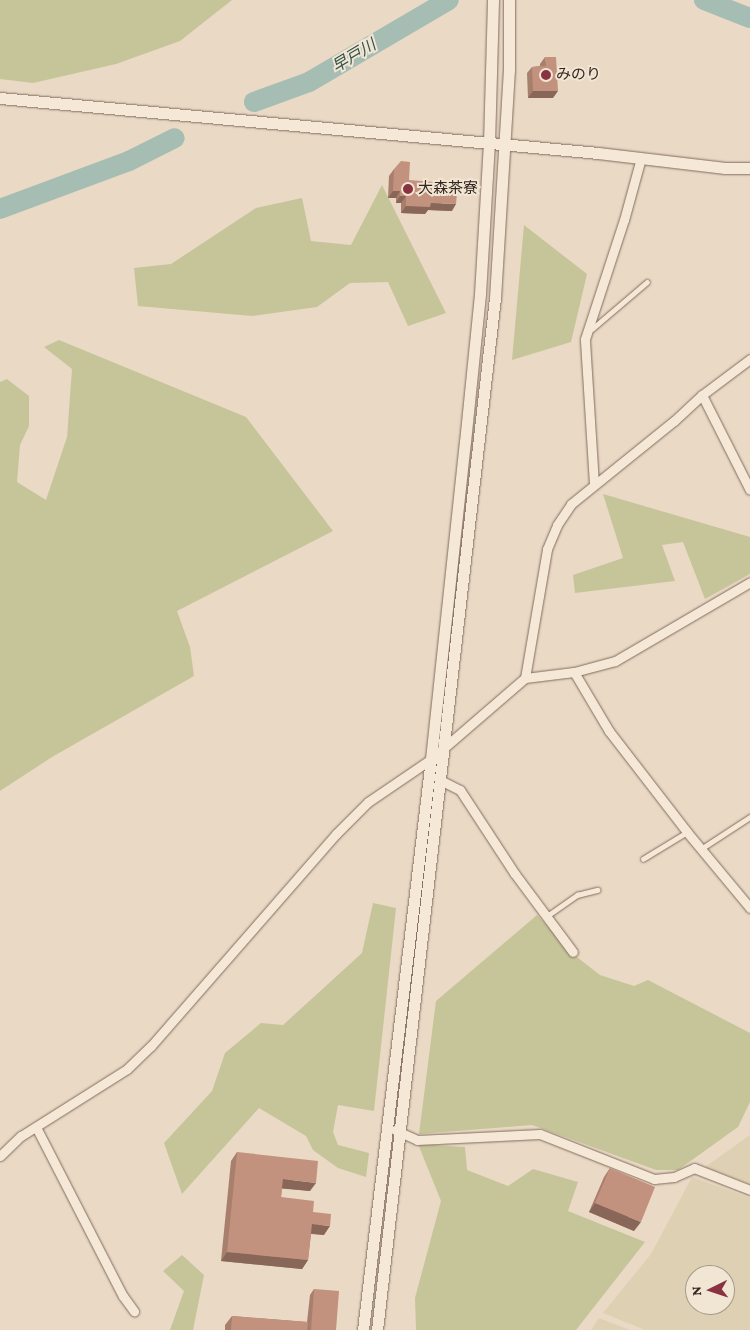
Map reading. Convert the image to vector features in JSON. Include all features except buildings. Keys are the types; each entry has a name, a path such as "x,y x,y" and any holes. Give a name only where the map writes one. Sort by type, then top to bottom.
{"street":[{"path":"363,1330 430,759 479,304 489,144 493,0"},
{"path":"377,1330 442,781 495,298 509,70 509,0"},
{"path":"0,98 641,158 725,168 750,168"},
{"path":"594,484 585,339 624,220 641,158"},
{"path":"525,678 547,549 557,525 571,504 674,421 702,395 750,359"},
{"path":"702,395 747,476 750,490"},
{"path":"0,1154 36,1127 126,1070 151,1046 336,834 368,802 430,759 525,678 574,672 615,661 750,582"},
{"path":"574,672 609,731 687,832 750,908"},
{"path":"442,781 460,790 573,952"},
{"path":"387,1126 417,1140 540,1134 654,1179 674,1177 694,1168 750,1190"},
{"path":"36,1127 123,1296 134,1310"}],"lane":[{"path":"587,329 592,329 647,282"},
{"path":"701,849 750,817"},
{"path":"643,859 687,832"},
{"path":"547,916 577,895 597,890"}],"shaded area":[{"path":"750,1135 750,1184 705,1167"},
{"path":"692,1177 750,1198 750,1330 645,1330 603,1313 651,1254"},
{"path":"599,1318 630,1330 591,1330"}],"green space":[{"path":"0,0 232,0 180,41 116,64 33,83 0,79"},
{"path":"382,185 446,313 408,326 388,282 350,283 317,307 252,316 138,306 134,268 171,264 256,208 302,198 311,241 351,245"},
{"path":"524,225 587,274 571,342 512,360"},
{"path":"59,340 246,417 333,531 177,611 190,647 194,676 52,757 0,791 0,382 7,379 29,396 29,426 20,445 17,482 46,500 67,437 72,369 44,347"},
{"path":"603,494 750,537 750,574 705,599 683,542 662,545 675,581 575,593 573,575 623,558"},
{"path":"373,903 396,908 374,1111 338,1105 333,1132 338,1145 369,1153 366,1177 338,1168 313,1150 306,1136 259,1108 182,1194 164,1143 212,1091 225,1053 261,1023 283,1025 362,953"},
{"path":"537,915 573,954 600,975 634,986 648,980 750,1033 750,1102 738,1127 678,1170 656,1170 532,1125 419,1134 436,1001"},
{"path":"418,1144 465,1147 467,1170 508,1186 533,1169 578,1182 568,1211 645,1242 576,1330 416,1330 415,1298 441,1201"},
{"path":"182,1255 204,1275 193,1330 170,1330 184,1291 163,1271"}],"waterway":[{"name":"早戸川","path":"254,102 309,82 449,0"},
{"name":"早戸川","path":"704,0 750,18"},
{"name":"早戸川","path":"0,209 129,161 175,138"}],"place":[{"name":"みのり","path":"546,75"},
{"name":"大森茶寮","path":"408,189"}]}
